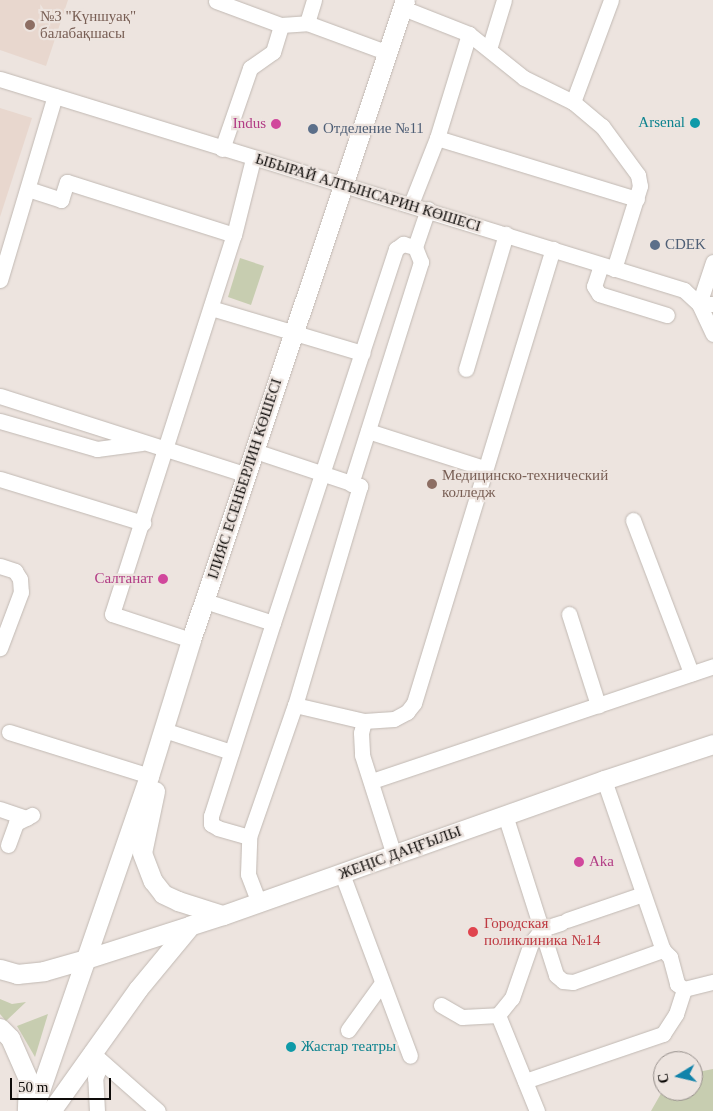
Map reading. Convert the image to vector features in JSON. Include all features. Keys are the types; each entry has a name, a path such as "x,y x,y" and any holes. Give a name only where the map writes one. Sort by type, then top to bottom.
{"main road":[{"name":"ІЛИЯС ЕСЕНБЕРЛИН КӨШЕСІ","path":"33,1111 150,776 191,640 248,475 293,333 404,4"},
{"path":"163,734 142,853 152,881 163,894 192,908 223,915"},
{"name":"ЖЕҢІС ДАҢҒЫЛЫ","path":"0,969 17,974 44,971 86,959 259,903 604,780 713,744"},
{"path":"51,1111 97,1057 191,925"},
{"path":"0,1028 10,1038 28,1079 27,1111"}],"street":[{"path":"307,23 314,0"},
{"path":"489,49 504,0"},
{"path":"573,102 611,0"},
{"path":"216,2 281,25 307,23 388,53"},
{"path":"404,4 469,34 524,78 573,102 602,126 638,175 640,186 637,199 608,267 594,286 598,294 666,315"},
{"path":"222,149 250,68 273,52 281,25"},
{"path":"411,204 437,138 469,34"},
{"name":"ЫБЫРАЙ АЛТЫНСАРИН КӨШЕСІ","path":"0,79 253,159 428,209 684,290 706,304 713,334"},
{"path":"0,280 55,96"},
{"path":"437,138 637,199"},
{"path":"191,640 112,614 143,523 234,234 253,159"},
{"path":"28,189 61,200 67,182 234,234"},
{"path":"351,484 421,262 415,247 428,209"},
{"path":"466,369 506,234"},
{"path":"249,837 211,824 231,752 396,249 404,244 415,247"},
{"path":"295,704 364,721 394,719 406,712 414,703 484,468 553,249"},
{"path":"706,304 713,262"},
{"path":"211,308 362,353"},
{"path":"0,396 248,475"},
{"path":"0,420 98,449 145,443"},
{"path":"368,431 484,468"},
{"path":"256,451 360,486 295,704 249,837 248,874 259,903"},
{"path":"0,479 143,523"},
{"path":"633,520 692,674"},
{"path":"0,566 15,571 20,579 21,592 0,648"},
{"path":"205,601 273,623"},
{"path":"569,614 598,705"},
{"path":"372,781 713,666"},
{"path":"364,721 361,734 362,755 372,781 394,855"},
{"path":"9,732 150,776"},
{"path":"163,734 231,752"},
{"path":"604,780 663,950 670,957 677,984 684,989 713,982"},
{"path":"0,809 29,816 16,823 8,845"},
{"path":"505,815 556,975 563,981 573,982 651,952 663,950"},
{"path":"342,874 410,1056"},
{"path":"441,1005 462,1017 498,1015 512,998 531,943 542,929 643,894"},
{"path":"348,1030 382,983"},
{"path":"525,1081 663,1034 676,1014 684,989"},
{"path":"498,1015 537,1111"},
{"path":"97,1057 95,1078 97,1111"},
{"path":"97,1057 158,1111"}],"shaded area":[{"name":"№3 \"Күншуақ\" балабақшасы","path":"0,0 68,0 46,66 0,50"},
{"path":"0,108 32,118 0,217"}],"green space":[{"path":"240,258 264,266 251,305 228,297"},
{"path":"0,999 12,1004 26,1002 6,1021 0,1014"},
{"path":"48,1014 35,1057 17,1026"},
{"path":"713,1069 713,1111 651,1111 657,1101 703,1101 703,1071"}],"place":[{"name":"№3 \"Күншуақ\" балабақшасы","path":"30,25"},
{"name":"Arsenal","path":"695,123"},
{"name":"Indus","path":"276,124"},
{"name":"Отделение №11","path":"313,129"},
{"name":"CDEK","path":"655,245"},
{"name":"Медицинско-технический колледж","path":"432,484"},
{"name":"Салтанат","path":"163,579"},
{"name":"Aka","path":"579,862"},
{"name":"Городская поликлиника №14","path":"473,932"},
{"name":"Жастар театры","path":"291,1047"}]}
